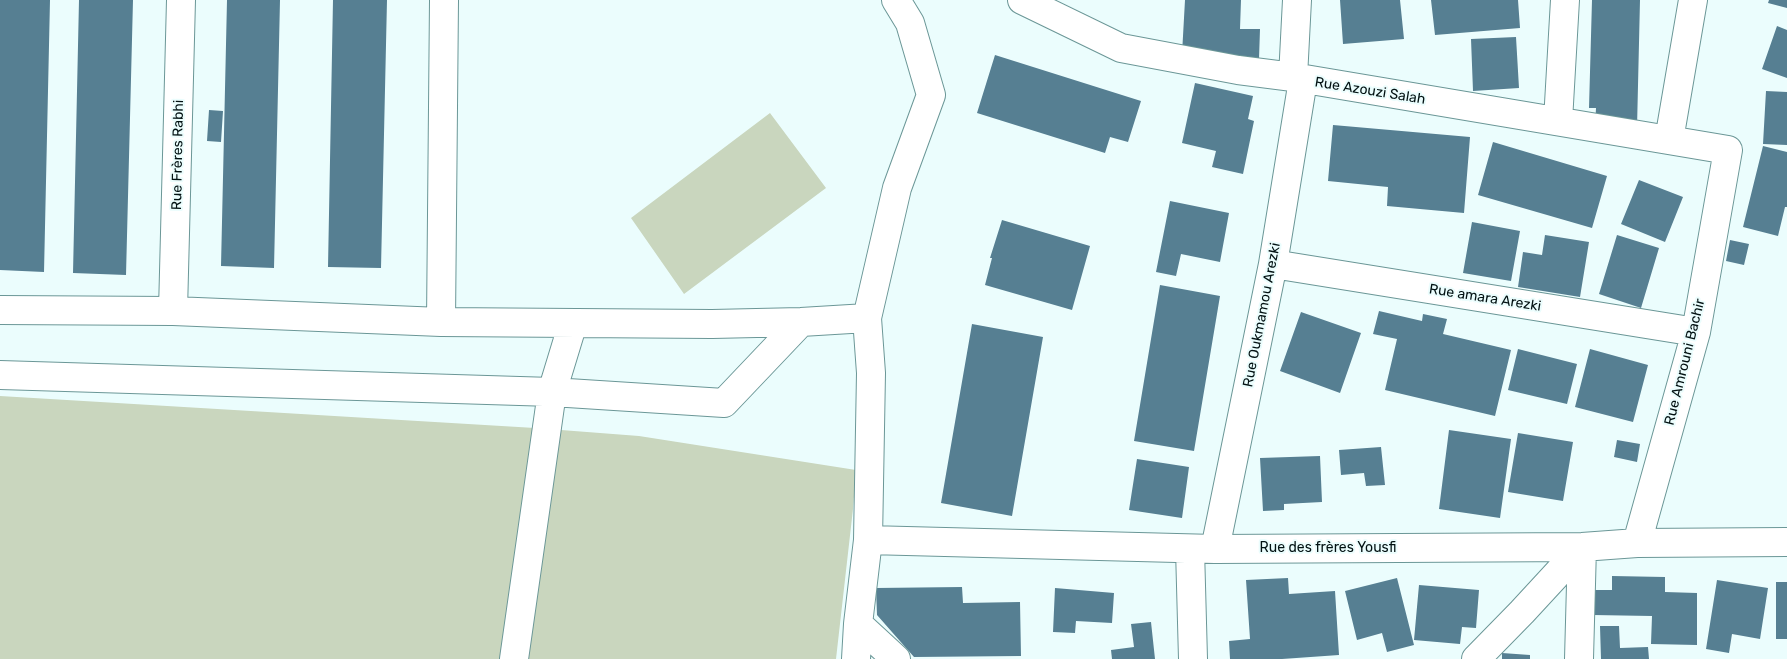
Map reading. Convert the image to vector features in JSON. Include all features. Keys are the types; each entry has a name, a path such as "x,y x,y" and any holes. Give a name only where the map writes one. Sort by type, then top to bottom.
{"street":[{"name":"Rue Frères Rabhi","path":"174,311 181,0"},
{"path":"441,322 444,0"},
{"path":"856,659 858,624 868,540 871,373 867,318 897,188 931,95 910,22 896,0"},
{"name":"Rue Azouzi Salah","path":"1022,0 1121,48 1238,70 1298,78 1728,150"},
{"name":"Rue Oukmamou Arezki","path":"1193,659 1202,549 1273,264 1298,78 1297,0"},
{"path":"1558,121 1565,0"},
{"path":"1669,140 1693,0"},
{"name":"Rue Amrouni Bachir","path":"1637,543 1696,332 1728,150"},
{"name":"Rue amara Arezki","path":"1273,264 1696,332"},
{"path":"0,310 174,311 441,322 712,324 867,318"},
{"path":"0,375 552,392 724,403 801,322"},
{"path":"514,659 552,392 573,323"},
{"name":"Rue des frères Yousfi","path":"868,540 1202,549 1582,547 1637,543 1787,542"},
{"path":"1476,659 1582,547"},
{"path":"1579,659 1582,547"},
{"path":"858,624 896,659"}],"green space":[{"path":"770,113 826,188 684,294 631,218"},
{"path":"0,396 639,436 856,470 836,659 0,659"}],"building":[{"path":"0,0 50,0 44,272 0,270"},
{"path":"79,0 133,0 126,275 73,273"},
{"path":"227,0 280,0 274,268 221,266"},
{"path":"333,0 387,0 381,268 328,267"},
{"path":"1185,0 1241,0 1240,29 1260,29 1259,59 1182,54"},
{"path":"1340,0 1400,0 1404,39 1343,44"},
{"path":"1431,0 1518,0 1520,28 1435,35"},
{"path":"1592,0 1640,0 1637,128 1595,127 1596,108 1589,108"},
{"path":"1769,0 1787,0 1787,8 1768,3"},
{"path":"1777,26 1787,30 1787,78 1762,69"},
{"path":"1516,37 1519,88 1473,91 1471,39"},
{"path":"995,55 1141,101 1128,142 1110,137 1105,153 977,113"},
{"path":"1195,83 1253,96 1248,119 1254,121 1243,174 1212,167 1216,151 1182,143"},
{"path":"1766,91 1787,92 1787,145 1763,144"},
{"path":"209,110 223,111 221,142 207,141"},
{"path":"1333,125 1470,137 1464,213 1387,206 1388,187 1328,181"},
{"path":"1493,142 1607,176 1592,228 1478,195"},
{"path":"1763,146 1787,152 1787,207 1785,207 1778,236 1743,227"},
{"path":"1639,180 1683,197 1665,242 1621,224"},
{"path":"1170,201 1229,213 1220,262 1181,254 1176,276 1156,272"},
{"path":"1002,220 1090,246 1072,310 985,285 992,258 990,258"},
{"path":"1472,222 1520,231 1511,281 1463,273"},
{"path":"1545,235 1589,242 1580,297 1518,287 1523,252 1542,255"},
{"path":"1617,235 1659,248 1641,308 1599,294"},
{"path":"1730,240 1749,244 1744,265 1726,261"},
{"path":"1160,285 1220,296 1194,451 1134,441"},
{"path":"1379,311 1422,321 1423,314 1447,319 1443,334 1511,350 1495,416 1385,390 1397,339 1373,334"},
{"path":"1301,312 1361,333 1340,393 1280,371"},
{"path":"972,324 1043,337 1012,516 941,503"},
{"path":"1518,349 1577,364 1567,404 1508,390"},
{"path":"1590,349 1648,365 1633,422 1575,407"},
{"path":"1449,430 1511,439 1500,518 1439,509"},
{"path":"1518,433 1573,442 1563,501 1508,492"},
{"path":"1617,440 1640,444 1637,462 1614,457"},
{"path":"1381,447 1385,485 1366,486 1364,473 1341,475 1339,450"},
{"path":"1320,456 1322,502 1284,504 1284,510 1263,511 1260,458"},
{"path":"1137,459 1189,467 1182,518 1129,510"},
{"path":"1612,576 1665,577 1665,592 1697,593 1697,645 1651,644 1652,616 1593,615 1594,590 1612,590"},
{"path":"1288,578 1289,594 1335,591 1339,655 1282,659 1230,659 1229,641 1250,639 1246,580"},
{"path":"1397,578 1414,645 1387,652 1382,633 1357,640 1345,591"},
{"path":"1717,580 1768,588 1760,639 1732,634 1729,653 1706,649"},
{"path":"1776,582 1787,582 1787,639 1776,639"},
{"path":"1419,585 1479,590 1476,628 1462,627 1460,644 1414,640"},
{"path":"962,587 963,603 1020,602 1021,656 914,657 877,615 876,588"},
{"path":"1055,588 1114,593 1112,623 1076,621 1075,633 1053,632"},
{"path":"1151,622 1155,659 1112,659 1111,650 1134,647 1131,624"},
{"path":"1600,626 1619,626 1620,648 1648,647 1649,659 1601,659"},
{"path":"1502,653 1530,655 1530,659 1502,659"}]}
